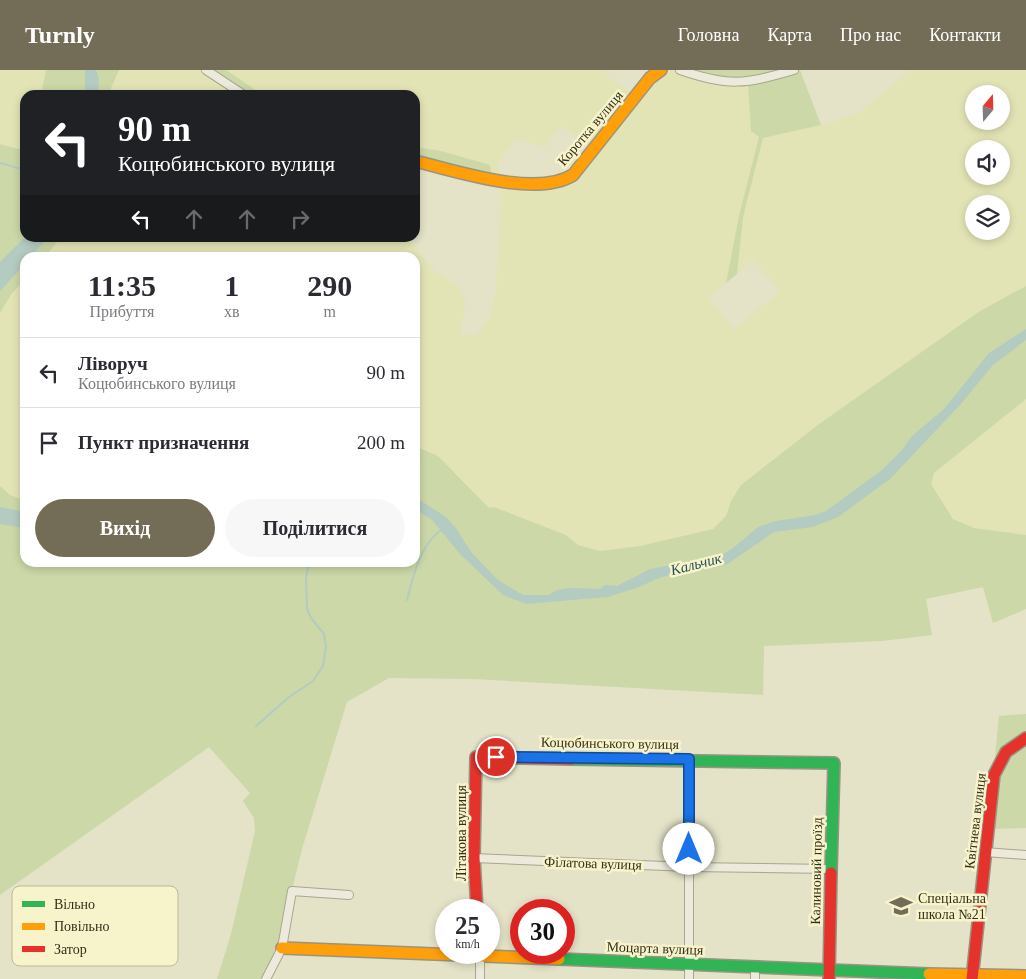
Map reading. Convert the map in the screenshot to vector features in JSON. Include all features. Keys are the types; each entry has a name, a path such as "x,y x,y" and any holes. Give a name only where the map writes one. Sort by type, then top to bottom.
{"street":[{"path":"206,70 236,90"},
{"name":"Коротка вулиця","path":"420,162 501,182 548,184 562,182 572,175 603,140 650,78 661,70"},
{"path":"680,70 733,83 748,82 794,70"},
{"name":"Квітнева вулиця","path":"972,978 993,782 1002,758 1011,748 1026,738"},
{"name":"Коцюбинського вулиця","path":"476,757 689,759 834,763"},
{"name":"Літакова вулиця","path":"476,757 474,858 476,899"},
{"path":"689,759 689,979"},
{"name":"Калиновий проїзд","path":"829,974 834,763"},
{"path":"985,852 1026,855"},
{"name":"Філатова вулиця","path":"474,858 689,867 831,869"},
{"path":"266,979 282,948 292,891 349,895"},
{"name":"Моцарта вулиця","path":"282,948 435,953"},
{"name":"Моцарта вулиця","path":"500,956 755,967 829,974 972,978 1026,976"},
{"path":"480,964 480,979"},
{"path":"754,979 755,967"}],"green space":[{"path":"0,70 46,70 42,90 20,90 20,150 0,144"},
{"path":"46,70 119,70 110,90 42,90"},
{"path":"119,70 605,70 606,75 636,96 661,70 680,70 748,82 751,131 759,137 739,216 726,283 708,298 735,329 780,291 753,260 737,274 743,217 763,138 821,125 858,113 911,70 1026,70 1026,286 980,311 819,424 741,485 731,501 726,516 713,529 640,546 600,551 578,545 566,535 494,507 489,508 438,456 420,448 420,253 434,270 458,285 465,298 465,310 461,326 462,334 476,336 489,318 496,290 501,183 420,162 420,90 110,90","holes":["561,126 592,150 562,182 501,182 498,162 516,139 545,147"]},
{"path":"206,70 226,70 256,90 236,90"},
{"path":"680,70 800,70 821,125 763,138 743,217 737,274 726,283 739,216 759,137 751,131 748,83"},
{"path":"0,144 20,150 20,242 57,242 49,252 20,252 20,284 12,293 0,313"},
{"path":"420,148 441,151 490,165 492,176 445,165 420,157"},
{"path":"57,242 410,242 419,252 50,252"},
{"path":"20,284 20,499 10,495 0,486 0,313 12,293"},
{"path":"1026,286 1026,399 934,473 931,484 953,519 974,528 1026,535 1026,609 993,623 983,587 926,599 932,635 882,641 764,646 763,695 474,679 389,678 347,702 302,849 286,914 282,948 266,979 217,979 231,934 255,831 254,818 243,801 250,793 209,747 0,895 0,486 10,495 20,499 20,567 420,567 420,448 438,456 489,508 494,507 566,535 578,545 600,551 640,546 713,529 726,516 731,501 741,485 819,424 980,311"},
{"path":"1026,399 1026,535 974,528 953,519 931,484 934,473"},
{"path":"1026,714 1026,828 988,829 999,716"}],"water":[{"path":"85,70 96,70 99,79 98,90 85,90"},
{"path":"20,242 44,242 35,252 20,252 20,269 0,291 0,262"},
{"name":"Кальчик","path":"1026,329 1026,340 993,365 960,405 890,479 838,517 813,527 774,532 726,565 661,577 639,587 608,597 526,604 503,595 461,555 432,520 420,512 420,500 446,517 472,553 498,580 523,595 549,595 557,590 571,588 600,589 605,585 617,586 650,569 720,556 733,548 758,527 776,521 815,515 826,511 882,470 902,450 912,436 944,409 989,353"},
{"path":"0,507 20,511 20,527 0,524"}],"waterway":[{"path":"0,163 20,169"},
{"path":"420,558 429,542 443,529"},
{"path":"256,726 289,697 313,681 323,666 326,647 324,634 311,618 307,609 306,578 308,567"},
{"path":"407,600 416,567"}],"traffic: fast":[{"path":"571,759 834,763 831,873"},
{"path":"575,960 929,974"}],"traffic: slow":[{"path":"420,162 473,176 518,183 538,184 557,181 573,175 650,78 661,70"},
{"path":"282,948 510,957"},
{"path":"929,974 1026,976"}],"traffic: jam":[{"path":"972,979 994,775 1006,752 1026,738"},
{"path":"476,899 474,858 476,757 571,759"},
{"path":"829,979 831,873"}],"place":[{"name":"Спеціальна школа №21","path":"901,906"}],"route":[{"path":"496,757 689,759 689,849"}]}
